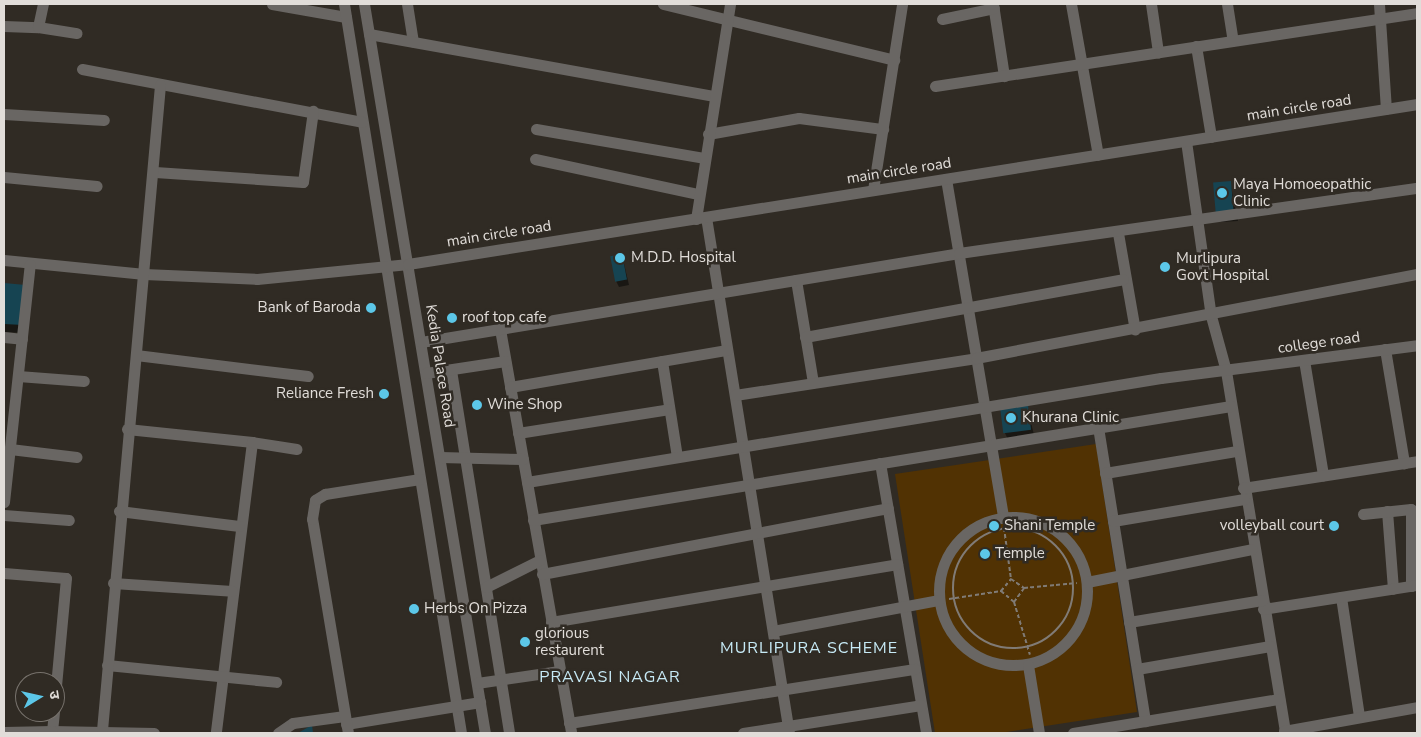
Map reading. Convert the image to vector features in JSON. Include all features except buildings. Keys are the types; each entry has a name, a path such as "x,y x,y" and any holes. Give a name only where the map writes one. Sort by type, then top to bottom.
{"street":[{"path":"38,27 43,4"},
{"path":"272,4 346,18"},
{"path":"344,4 461,733"},
{"name":"Kedia Palace Road","path":"364,4 485,733"},
{"path":"407,4 413,42"},
{"path":"663,4 728,17 894,60"},
{"path":"730,4 698,194 701,218 718,293 728,350 788,730"},
{"path":"873,190 902,4"},
{"path":"1071,4 1098,155"},
{"path":"1150,4 1158,52"},
{"path":"1227,4 1233,41"},
{"path":"1379,4 1378,19 1386,109"},
{"path":"942,19 993,6 1004,76"},
{"path":"935,86 1417,13"},
{"path":"4,26 38,27 77,32"},
{"path":"369,34 714,96"},
{"path":"1196,46 1211,137"},
{"path":"82,69 362,122"},
{"path":"102,730 112,583 155,172 160,85"},
{"name":"main circle road","path":"4,260 144,274 257,279 408,264 1417,104"},
{"path":"155,172 303,182 313,112"},
{"path":"4,114 104,120"},
{"path":"708,134 799,118 883,129"},
{"path":"536,129 704,158"},
{"path":"1186,141 1211,316 1226,371 1252,549 1284,732 1359,716 1417,707"},
{"path":"535,160 698,194"},
{"path":"4,178 97,186"},
{"path":"946,179 1004,523"},
{"path":"421,342 959,253 1197,222 1417,188"},
{"path":"1118,233 1124,278 1135,330"},
{"path":"4,502 5,479 10,449 8,405 18,376 30,264"},
{"path":"735,395 976,358 1135,330 1417,274"},
{"path":"805,337 968,310 1124,278"},
{"path":"796,280 813,383"},
{"path":"500,329 570,728 782,689 915,668"},
{"path":"4,337 22,339"},
{"name":"college road","path":"527,482 984,406 1417,345"},
{"path":"1386,349 1404,463"},
{"path":"510,387 728,350"},
{"path":"136,354 308,376"},
{"path":"1304,360 1323,476"},
{"path":"426,373 505,361"},
{"path":"662,361 677,457"},
{"path":"451,370 510,733"},
{"path":"18,376 84,381"},
{"path":"533,520 1231,406"},
{"path":"518,433 669,408"},
{"path":"1098,428 1145,721"},
{"path":"127,429 296,448"},
{"path":"216,733 239,526 252,442"},
{"path":"10,449 76,456"},
{"path":"1105,474 1237,451"},
{"path":"440,457 522,459"},
{"path":"1113,520 1323,476 1417,461"},
{"path":"880,463 926,733"},
{"path":"346,724 312,519 315,500 325,494 420,479"},
{"path":"542,574 888,508"},
{"path":"1129,622 1341,597 1414,585 1414,508 1364,514"},
{"path":"119,511 239,526"},
{"path":"1387,511 1393,588"},
{"path":"4,515 69,520"},
{"path":"1036,520 1065,538 1083,566 1087,582 1083,617 1075,633 1056,652 1031,664 1008,666 970,652 944,620 939,600 939,581 954,545 968,532 1004,523 1036,520"},
{"path":"1087,582 1252,549"},
{"path":"486,587 540,560"},
{"path":"551,622 897,564"},
{"path":"4,573 66,578 57,672"},
{"path":"112,583 232,591"},
{"path":"1341,597 1359,716"},
{"path":"772,631 939,600"},
{"path":"1137,669 1270,646"},
{"path":"1031,664 1039,733"},
{"path":"107,665 276,682"},
{"path":"477,684 560,671"},
{"path":"1073,733 1279,699"},
{"path":"278,733 293,723 346,724 480,702"},
{"path":"743,733 788,730 921,706"},
{"path":"52,731 53,722"},
{"path":"4,732 102,730 154,733"}],"path":[{"path":"939,600 1001,591 1011,579 1004,523"},
{"path":"1004,523 1037,532 1051,541 1070,568 1073,584 1062,624 1027,647 1000,647 980,638 965,624 954,598 961,558 979,538 1004,523"},
{"path":"1011,579 1024,588 1073,584"},
{"path":"1014,602 1024,588"},
{"path":"1001,591 1014,602 1031,664"}],"shaded area":[{"path":"1096,444 1137,712 1000,733 935,733 895,474"}],"place":[{"name":"Maya Homoeopathic Clinic","path":"1222,193"},
{"name":"M.D.D. Hospital","path":"620,258"},
{"name":"Murlipura Govt Hospital","path":"1165,267"},
{"name":"Bank of Baroda","path":"371,308"},
{"name":"roof top cafe","path":"452,318"},
{"name":"Reliance Fresh","path":"384,394"},
{"name":"Wine Shop","path":"477,405"},
{"name":"Khurana Clinic","path":"1011,418"},
{"name":"Shani Temple","path":"994,526"},
{"name":"volleyball court","path":"1334,526"},
{"name":"Temple","path":"985,554"},
{"name":"Herbs On Pizza","path":"414,609"},
{"name":"glorious restaurent","path":"525,642"}],"district":[{"name":"MURLIPURA SCHEME","path":"809,648"},
{"name":"PRAVASI NAGAR","path":"610,677"}]}
